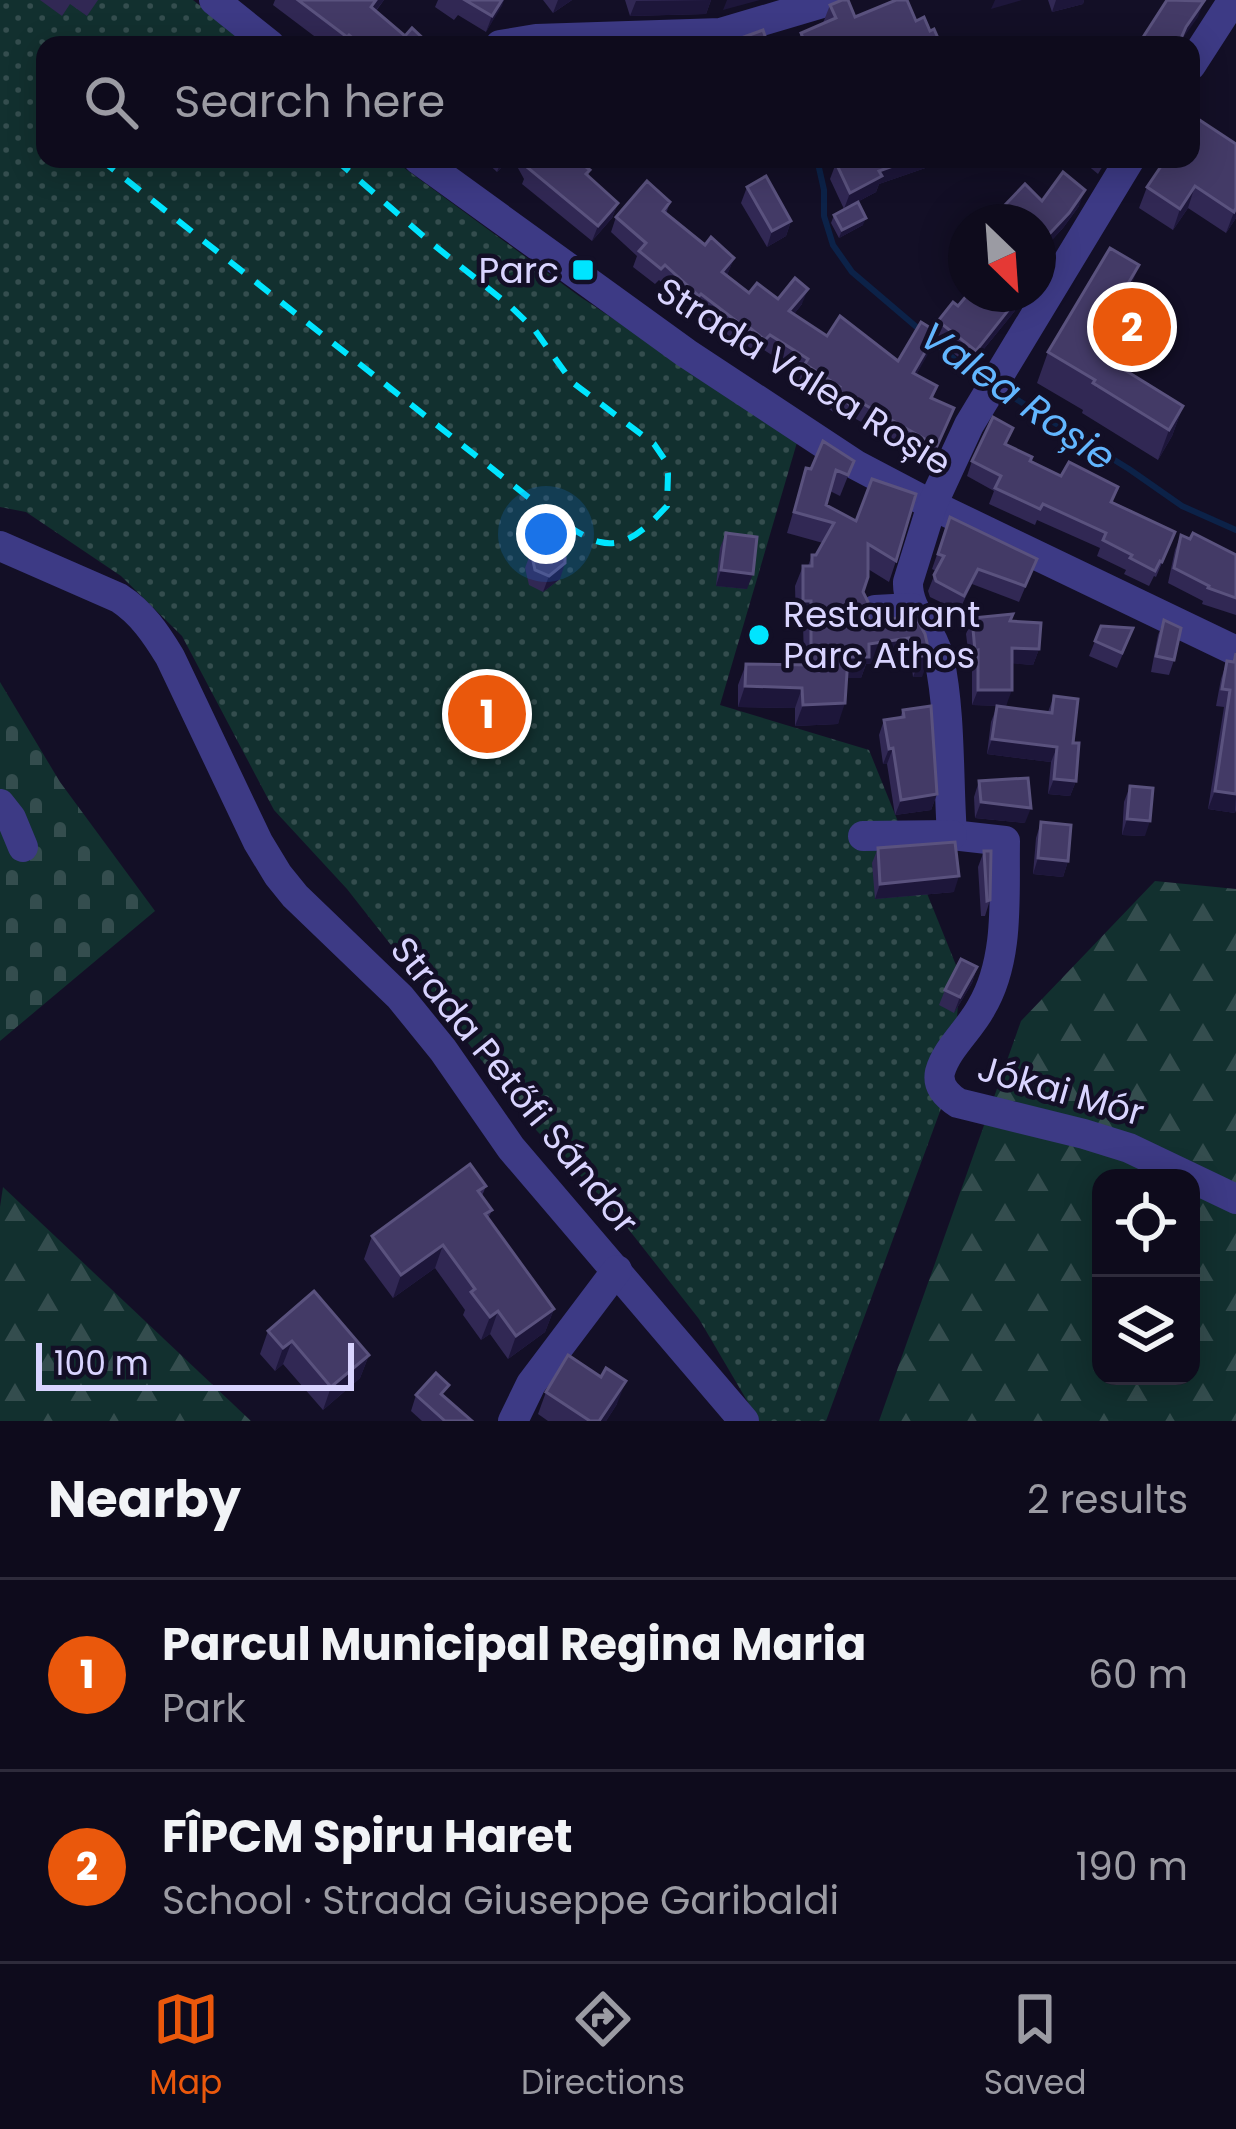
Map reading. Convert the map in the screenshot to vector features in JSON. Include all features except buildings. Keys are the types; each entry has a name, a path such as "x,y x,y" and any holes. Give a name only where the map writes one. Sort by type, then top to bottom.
{"street":[{"path":"214,0 259,36"},
{"path":"648,36 704,34 767,21 832,0"},
{"path":"1200,51 1233,0"},
{"name":"Strada Valea Roșie","path":"430,168 706,367 856,465 1236,651"},
{"path":"863,836 952,835 938,655 912,608 908,582 932,505 969,425 1125,168"},
{"name":"Strada Petőfi Sándor","path":"0,546 119,598 145,621 170,657 278,875 400,997 511,1148 744,1421"},
{"path":"875,610 912,608"},
{"path":"0,804 23,847"},
{"name":"Jókai Mór","path":"952,835 1005,841 1003,934 994,982 942,1067 939,1080 945,1092 958,1103 1129,1148 1236,1199"},
{"path":"513,1421 531,1384 617,1270"}],"green space":[{"path":"0,0 193,0 238,36 36,36 36,168 404,168 579,296 798,439 720,705 869,750 960,975 953,1076 826,1421 759,1421 699,1319 611,1207 537,1131 347,889 274,810 182,636 121,576 26,512 0,507"},
{"path":"0,682 60,782 155,911 0,1041"},
{"path":"1155,881 1236,889 1236,1421 879,1421 1021,1021"},
{"path":"3,1187 251,1421 0,1421"}],"waterway":[{"name":"Valea Roșie","path":"819,168 824,216 833,245 852,272 920,330"},
{"name":"Valea Roșie","path":"930,338 986,381"},
{"name":"Valea Roșie","path":"1003,391 1182,506 1236,530"}],"railway":[{"path":"111,168 556,519 589,538 610,543 646,527 667,506 668,474 654,444 572,382 534,329 509,305 345,168"}],"place":[{"name":"Parc","path":"583,270"},
{"name":"FÎPCM Spiru Haret","path":"1132,327"},
{"name":"Restaurant Parc Athos","path":"759,635"},
{"name":"Parcul Municipal Regina Maria","path":"487,714"}]}
